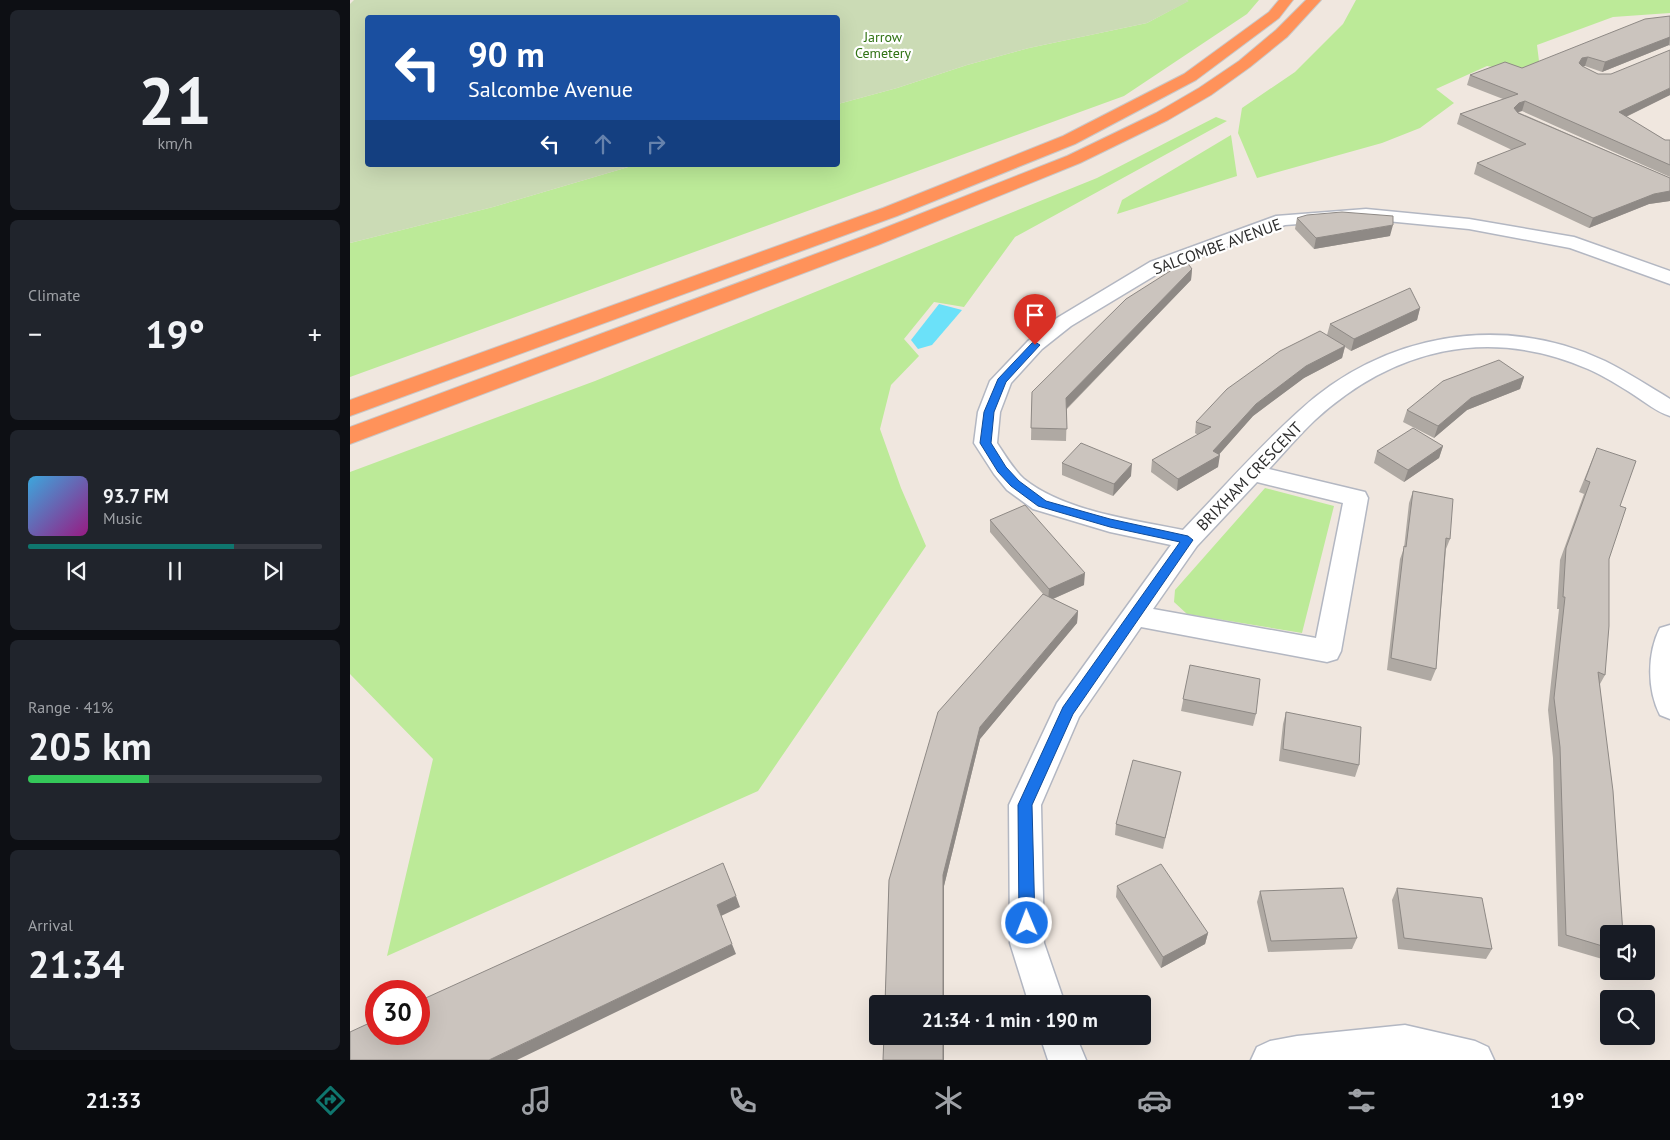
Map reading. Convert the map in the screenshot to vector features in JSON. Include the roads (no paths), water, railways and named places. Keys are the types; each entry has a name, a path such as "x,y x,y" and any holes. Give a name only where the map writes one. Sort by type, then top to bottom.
{"highway":[{"path":"350,408 890,212 1069,140 1190,77 1274,15 1286,0"},
{"path":"350,436 906,228 1112,142 1182,104 1227,76 1270,45 1314,0"}],"street":[{"name":"SALCOMBE AVENUE","path":"1188,540 1110,523 1042,503 1015,484 1002,469 985,443 989,412 1002,381 1035,345 1064,322 1157,266 1282,220 1366,214 1469,224 1574,243 1670,278"},
{"name":"BRIXHAM CRESCENT","path":"1044,995 1027,943 1025,805 1068,711 1188,540 1306,415 1344,386 1387,362 1427,348 1460,341 1504,340 1554,350 1596,365 1636,387 1670,409"},
{"path":"1134,616 1327,651 1356,498 1252,473"},
{"path":"1670,635 1663,678 1670,707"},
{"path":"1270,1060 1297,1055 1405,1043 1475,1060"},
{"path":"1061,1045 1067,1060"}],"water":[{"path":"939,304 962,310 932,345 918,349 911,340"}],"park label":[{"name":"Jarrow Cemetery","path":"883,46"}]}
